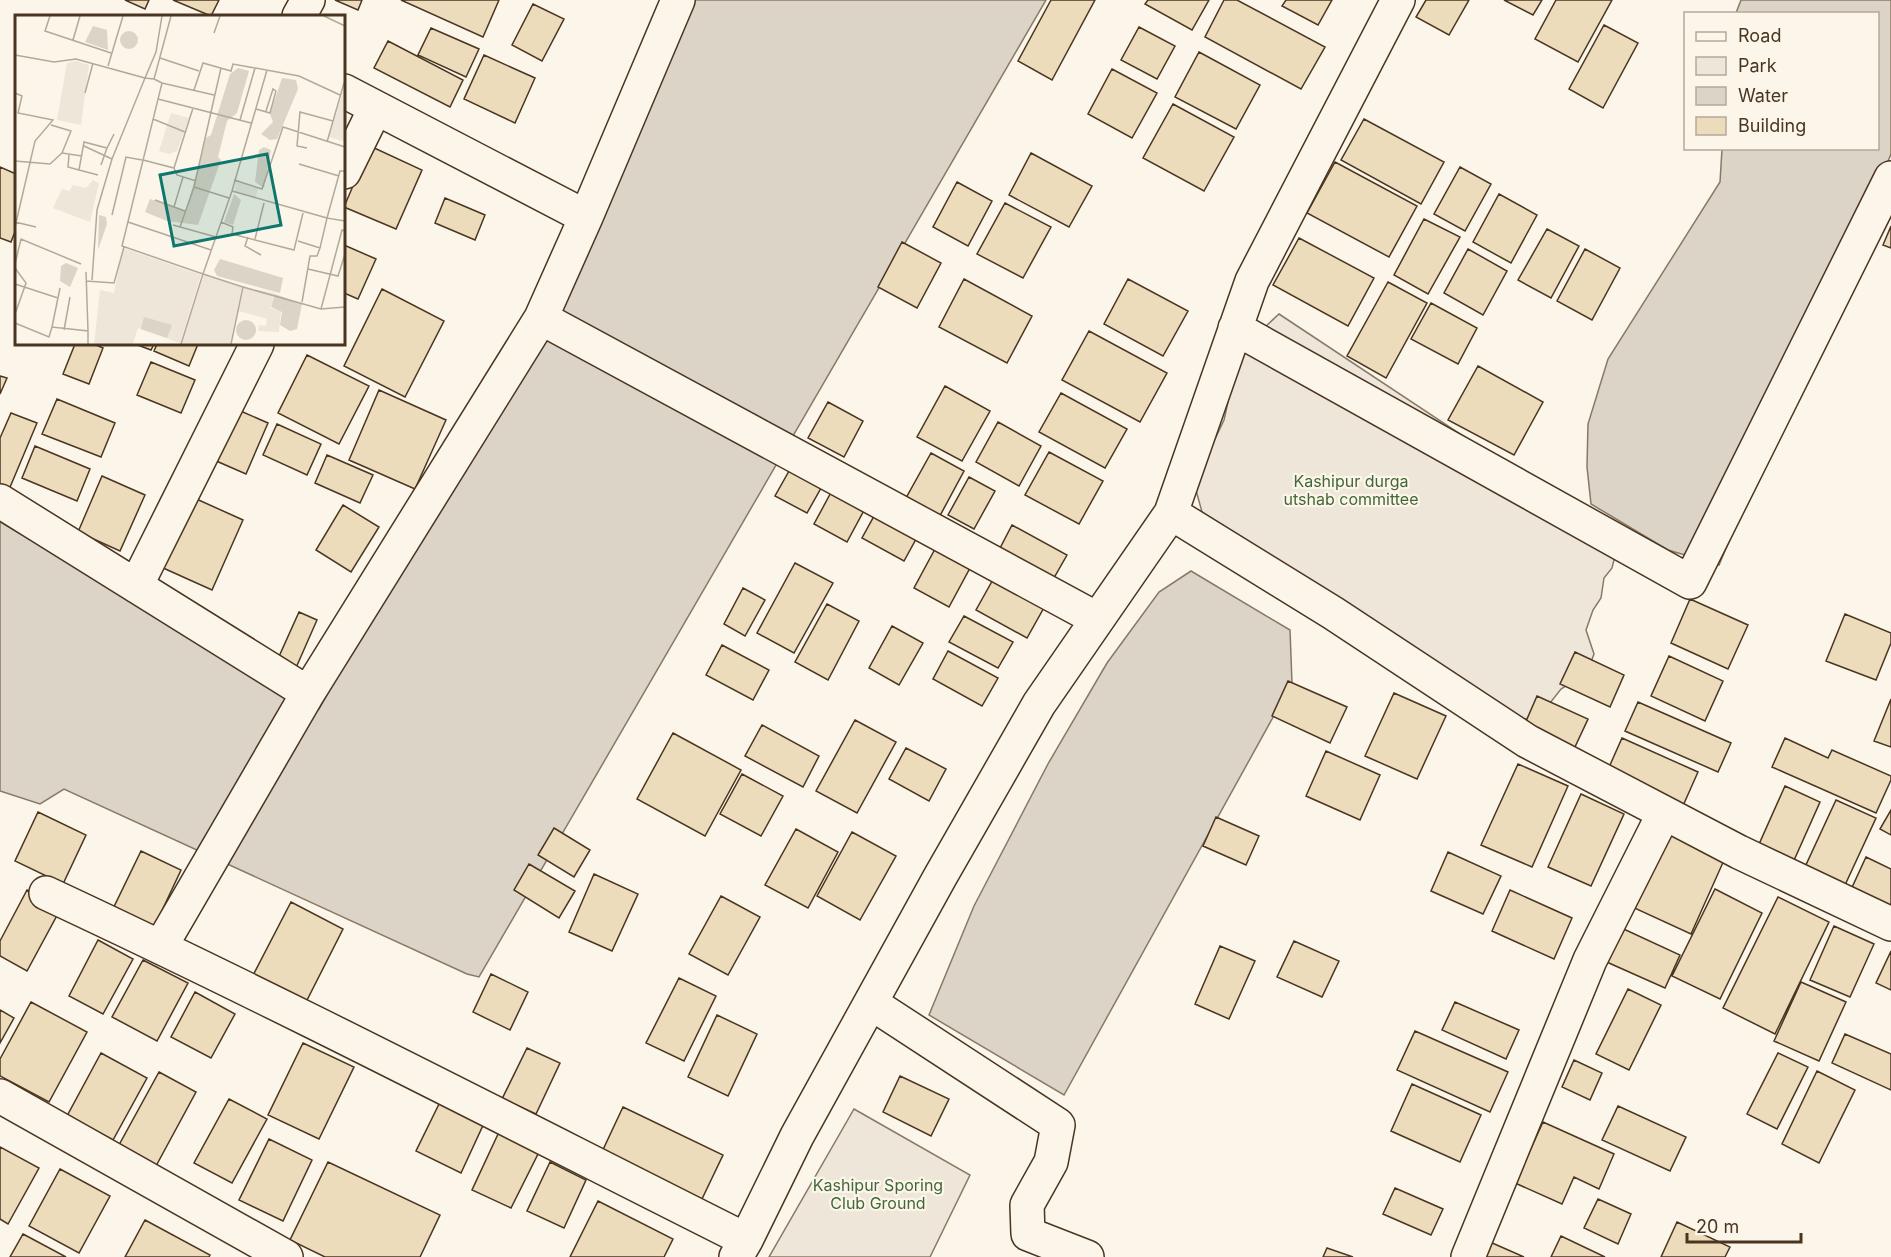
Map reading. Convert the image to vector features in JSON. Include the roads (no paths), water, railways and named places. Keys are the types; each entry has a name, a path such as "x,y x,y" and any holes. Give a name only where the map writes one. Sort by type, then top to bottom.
{"street":[{"path":"300,15 308,0"},
{"path":"161,946 308,693 541,318 678,0"},
{"path":"46,893 161,946 741,1249 797,1136 940,877 1039,704 1171,513 1252,281 1398,0"},
{"path":"345,92 586,218"},
{"path":"345,170 375,109"},
{"path":"1235,328 1690,582 1891,178"},
{"path":"541,318 1097,619"},
{"path":"136,586 256,345"},
{"path":"0,501 308,693"},
{"path":"1171,513 1334,613 1527,741 1739,852 1891,924"},
{"path":"1468,1257 1590,960 1664,813"},
{"path":"871,1003 1058,1125 1051,1162 1027,1205 1028,1234 1087,1257"},
{"path":"0,1096 286,1257"}],"water":[{"path":"690,0 1046,0 479,977 467,974 64,789 40,804 0,791 0,522 319,709 595,220"},
{"path":"1741,0 1891,0 1891,154 1719,565 1668,550 1591,504 1587,467 1588,424 1608,359 1720,182 1722,150 1879,150 1879,12 1736,12"},
{"path":"1191,571 1290,630 1292,683 1064,1095 929,1015 974,906 1049,762 1107,663 1159,592"}],"park label":[{"name":"Kashipur durga utshab committee","path":"1351,490"},
{"name":"Kashipur Sporing Club Ground","path":"878,1194"}]}
